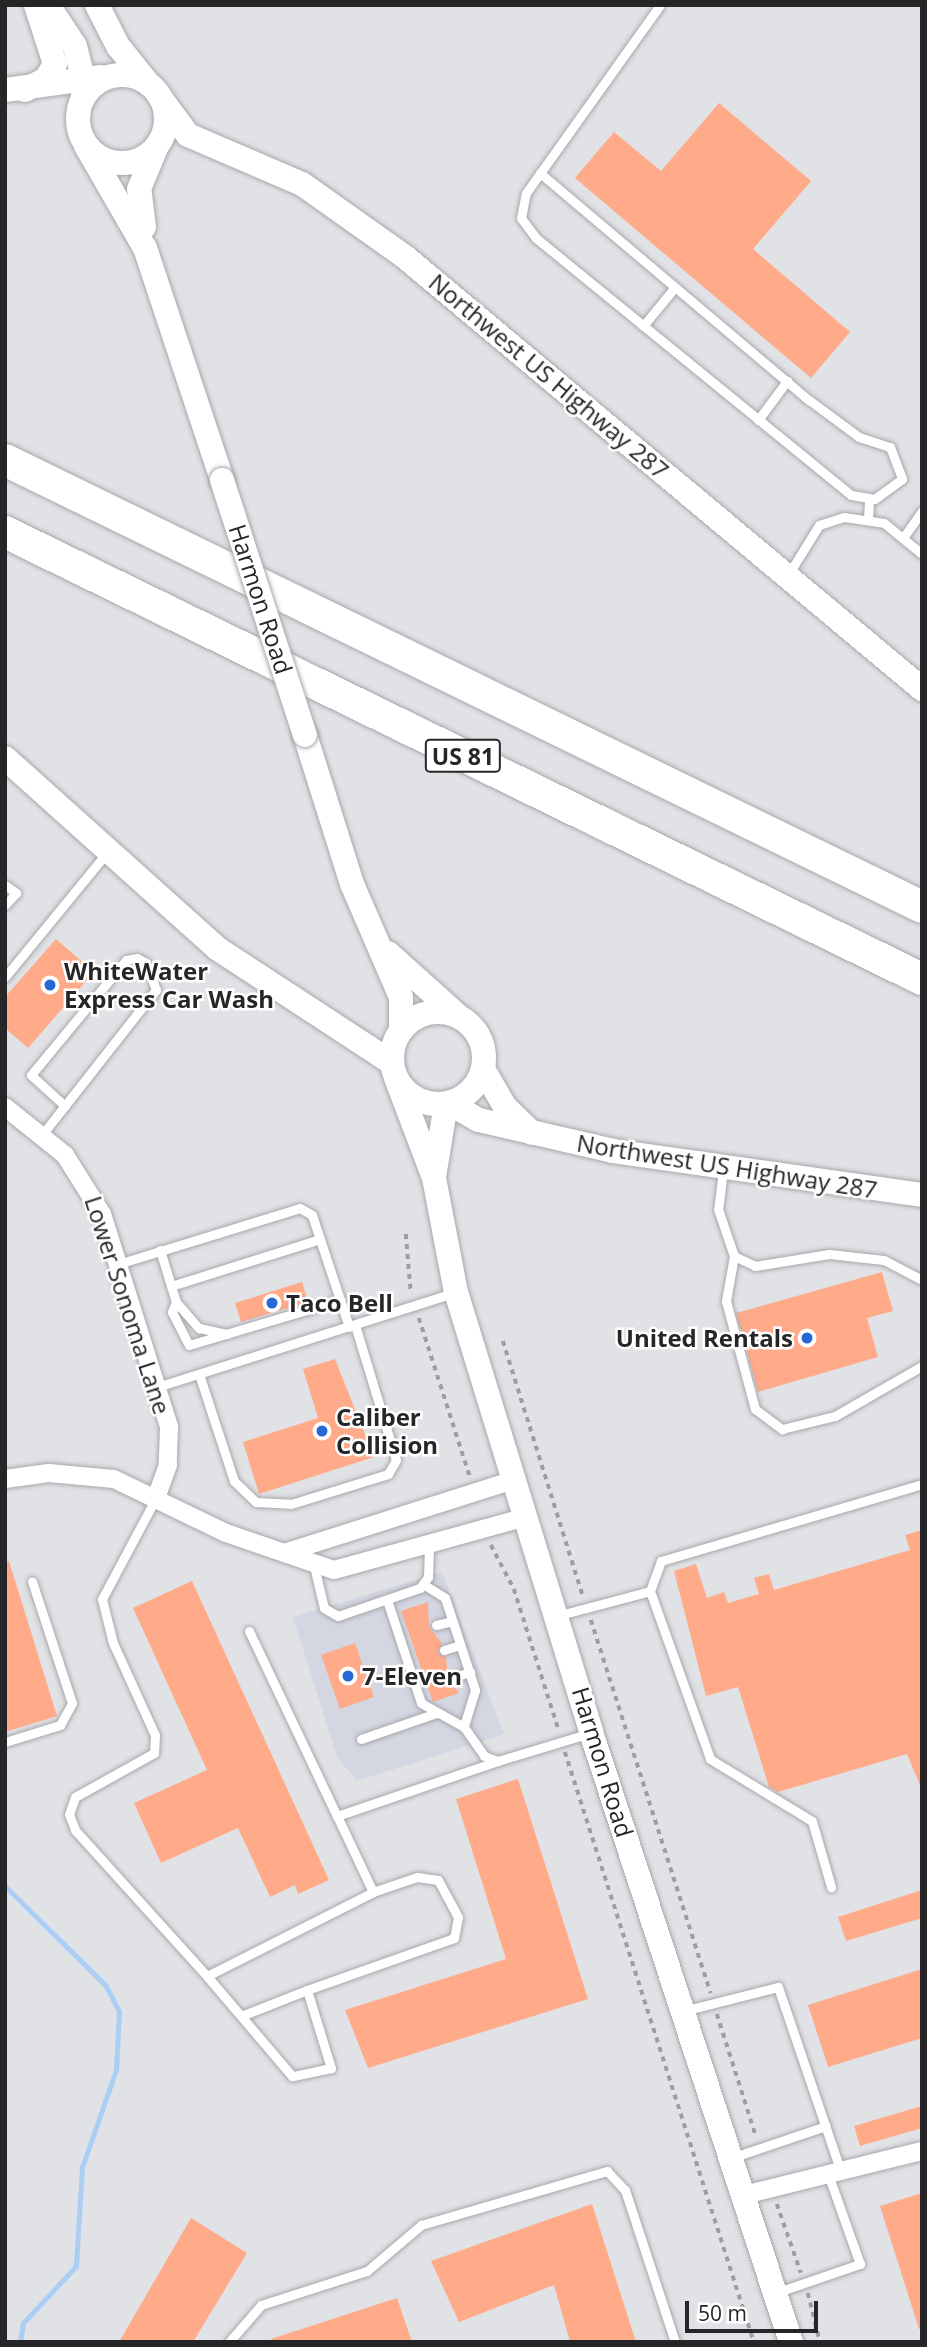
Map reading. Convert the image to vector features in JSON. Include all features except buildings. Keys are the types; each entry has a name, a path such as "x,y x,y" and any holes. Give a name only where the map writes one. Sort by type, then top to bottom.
{"highway":[{"name":"US 81","path":"5,460 922,907"},
{"name":"US 81","path":"5,532 922,979"}],"main road":[{"path":"13,91 46,79 55,64 36,5"},
{"path":"48,5 75,46 86,146 124,163 158,144 166,121 156,92 118,46 97,5"},
{"path":"13,91 81,94 116,75 156,92"},
{"name":"Northwest US Highway 287","path":"156,92 188,135 302,184 368,228 922,689"},
{"name":"Harmon Road","path":"145,248 139,189 158,144"},
{"name":"Harmon Road","path":"86,146 145,248 347,869 401,997 401,1030"},
{"path":"5,758 218,949 394,1070 416,1099 447,1103 476,1084 483,1069 484,1052 468,1024 433,1013 401,1030 394,1070"},
{"name":"Harmon Road","path":"382,947 468,1024"},
{"path":"483,1069 505,1107 533,1134"},
{"name":"Harmon Road","path":"394,1070 434,1178 456,1292 559,1615 591,1732 740,2196 792,2342"},
{"name":"Northwest US Highway 287","path":"447,1103 479,1120 533,1134 723,1170 922,1195"},
{"name":"Harmon Road","path":"434,1178 447,1103"}],"street":[{"name":"Lower Sonoma Lane","path":"5,1107 41,1136 93,1193 157,1387 170,1444 157,1495"},
{"path":"5,1479 49,1473 114,1479 157,1495 226,1533 334,1570 526,1517"},
{"path":"287,1552 514,1480"},
{"path":"740,2196 835,2175 922,2151"}],"lane":[{"path":"540,173 787,382 859,438 895,455 902,479 889,493 869,498 851,495 536,238 521,218 526,193 540,173 660,5"},
{"path":"643,326 675,287"},
{"path":"758,421 787,382"},
{"path":"867,520 869,498"},
{"path":"903,538 922,511"},
{"path":"787,576 819,525 844,517 884,523 922,554"},
{"path":"5,977 109,850"},
{"path":"5,885 16,893 5,905"},
{"path":"41,1136 65,1106 156,990 146,963 126,960 31,1075 65,1106"},
{"path":"723,1170 718,1209 734,1256 726,1301 755,1409 782,1429 835,1416 922,1366"},
{"path":"118,1264 300,1208 312,1215 396,1460 388,1474 291,1504 257,1502 234,1481 199,1374"},
{"path":"171,1286 320,1239"},
{"path":"160,1250 176,1302 199,1328 232,1334"},
{"path":"734,1256 755,1266 829,1254 884,1260 922,1280"},
{"path":"157,1387 456,1292"},
{"path":"176,1302 173,1312 183,1342 232,1334 340,1300"},
{"path":"831,1887 811,1821 710,1759 650,1591 661,1561 922,1484"},
{"path":"157,1495 102,1599 113,1643 155,1735 154,1753 75,1797 69,1814 75,1830 207,1976 292,2076 331,2068 307,1990"},
{"path":"424,1584 429,1543"},
{"path":"313,1562 324,1608 338,1616 424,1584"},
{"path":"5,1742 60,1725 72,1703 32,1581"},
{"path":"424,1584 445,1598 470,1672 475,1690 464,1727"},
{"path":"559,1615 650,1591"},
{"path":"387,1600 404,1636 407,1661 421,1703 464,1727 484,1756 498,1761"},
{"path":"436,1625 453,1620"},
{"path":"249,1631 373,1892"},
{"path":"444,1650 460,1644"},
{"path":"407,1661 417,1658"},
{"path":"454,1677 470,1672"},
{"path":"416,1688 427,1686"},
{"path":"361,1739 436,1713"},
{"path":"337,1816 591,1732"},
{"path":"207,1976 373,1892 417,1877 438,1880 458,1917 454,1938 241,2016"},
{"path":"682,2011 778,1987 826,2126 835,2175 860,2264 773,2293"},
{"path":"730,2159 826,2126"},
{"path":"229,2342 261,2305 367,2271 421,2225 588,2173 607,2171 618,2179 675,2342"}],"path":[{"path":"406,1234 405,1276 475,1492"},
{"path":"503,1341 760,2149"},
{"path":"486,1527 514,1589 754,2342"},
{"path":"772,2189 820,2342"}],"shaded area":[{"path":"442,1572 504,1734 357,1781 337,1757 293,1617"}],"waterway":[{"path":"5,1886 106,1986 119,2011 116,2070 82,2167 76,2266 23,2323 20,2342"}],"place":[{"name":"WhiteWater Express Car Wash","path":"50,985"},
{"name":"Taco Bell","path":"272,1303"},
{"name":"United Rentals","path":"807,1338"},
{"name":"Caliber Collision","path":"322,1431"},
{"name":"7-Eleven","path":"348,1676"}]}
